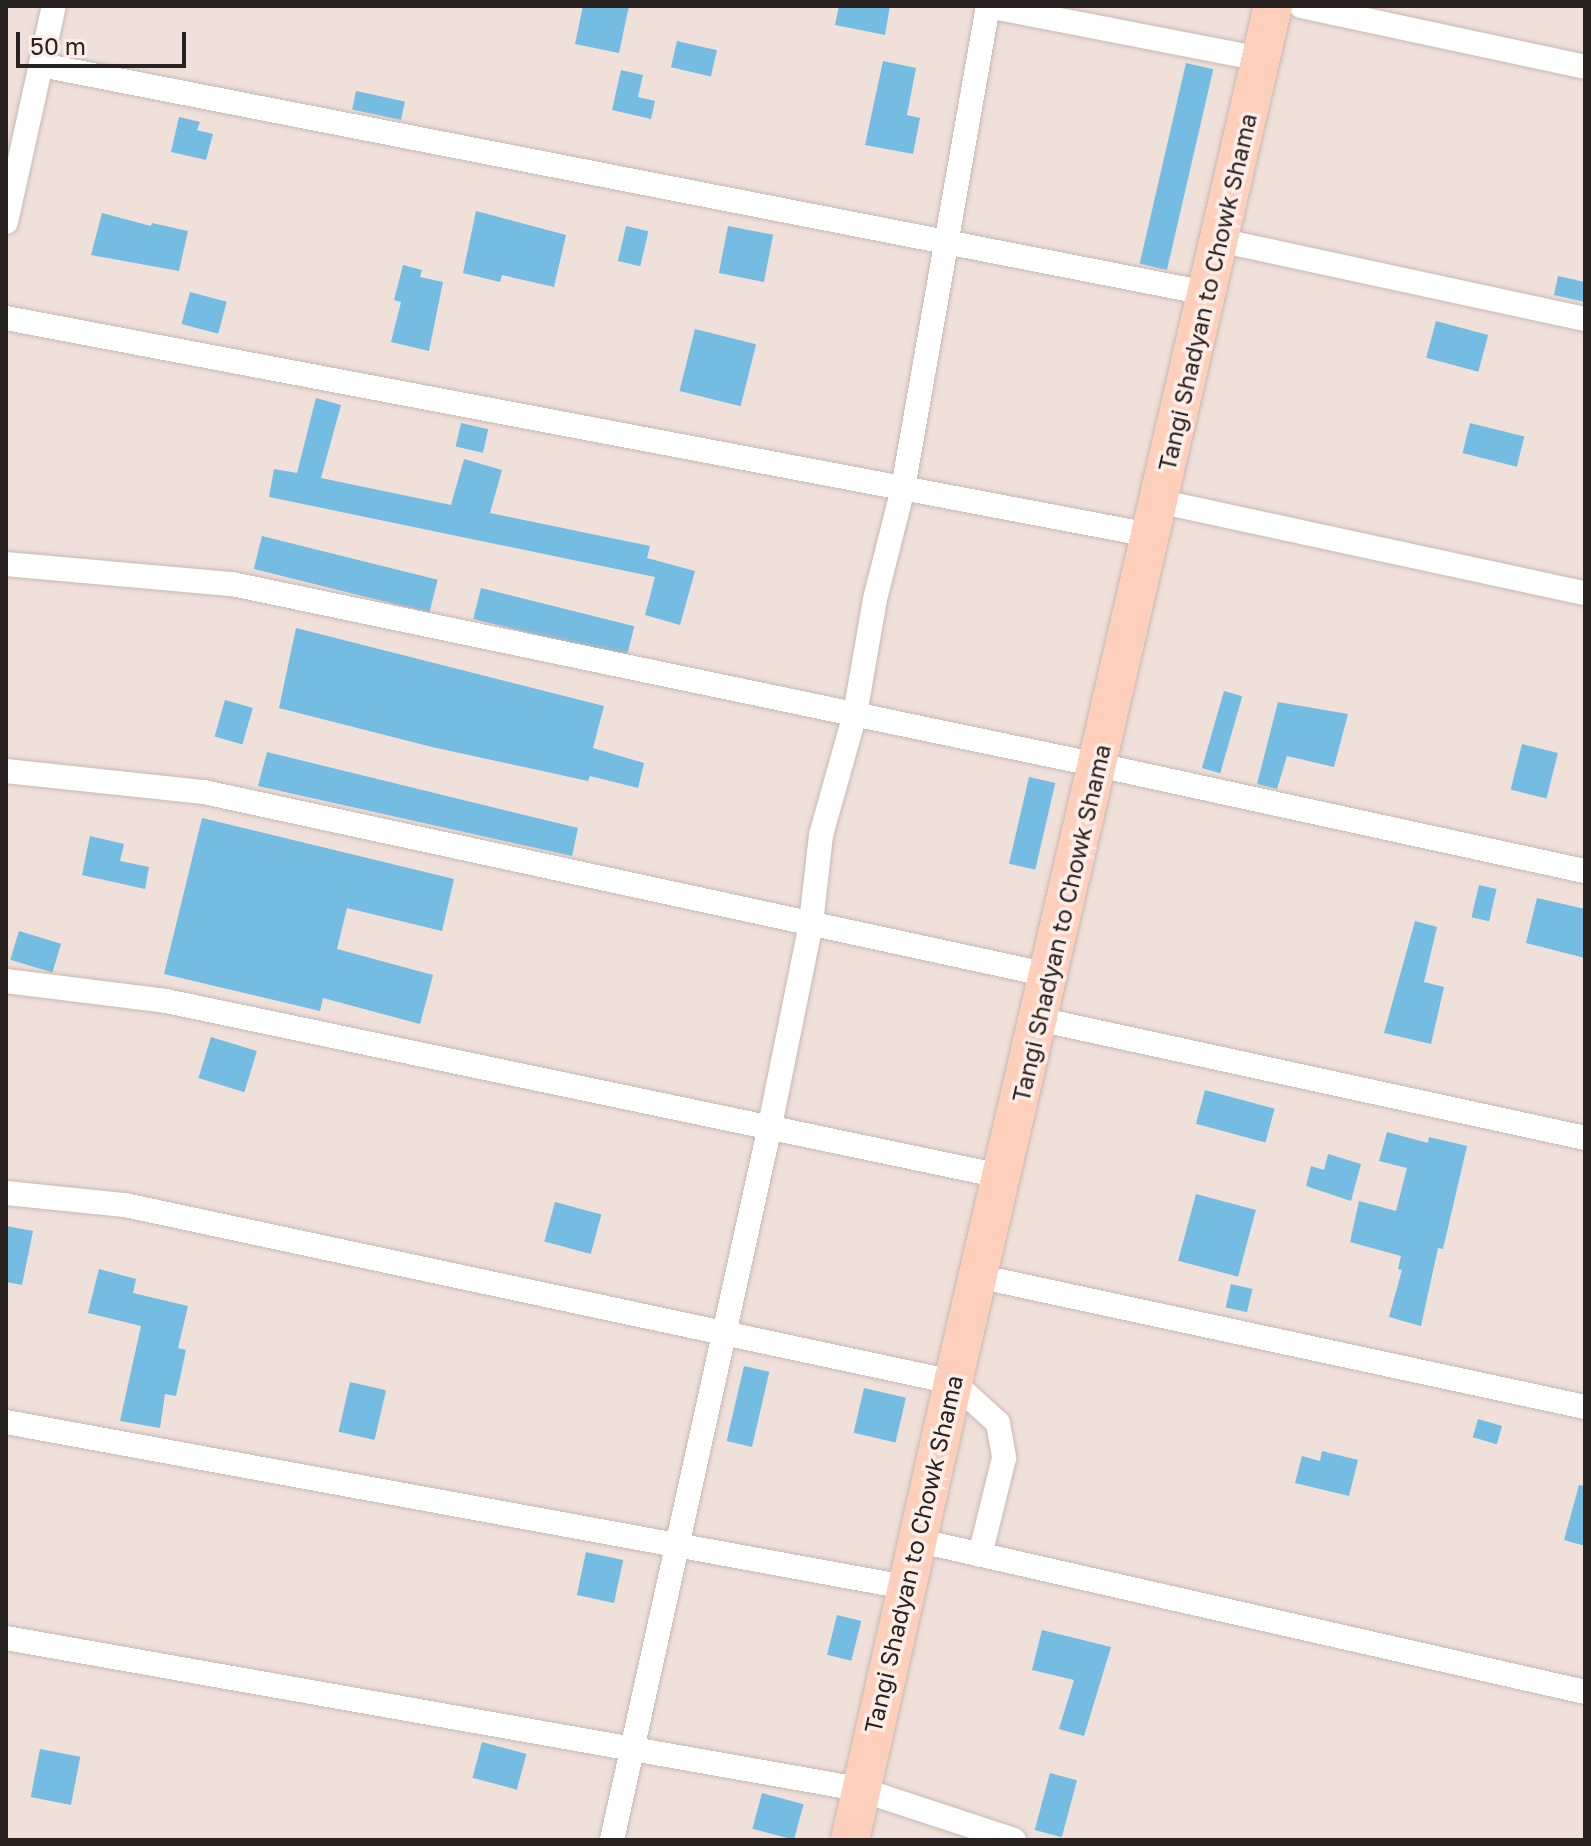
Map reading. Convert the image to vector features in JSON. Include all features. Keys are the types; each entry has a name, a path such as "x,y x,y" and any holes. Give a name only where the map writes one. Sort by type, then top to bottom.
{"main road":[{"name":"Tangi Shadyan to Chowk Shama","path":"850,1840 905,1587 1273,6"}],"street":[{"path":"6,222 15,142 41,65 54,6"},
{"path":"612,1840 769,1127 811,923 821,835 855,714 875,599 903,488 988,6 1260,59"},
{"path":"1301,6 1585,67"},
{"path":"41,65 949,240 1206,293"},
{"path":"1219,240 1585,319"},
{"path":"6,318 903,488 1154,518 1585,593"},
{"path":"6,564 232,584 1098,765 1585,871"},
{"path":"6,771 204,792 1049,975"},
{"path":"6,981 166,1001 1001,1176"},
{"path":"1038,1019 1585,1138"},
{"path":"6,1193 125,1205 953,1382 998,1423 1004,1458 980,1555"},
{"path":"977,1276 1585,1407"},
{"path":"6,1422 905,1587"},
{"path":"916,1540 1585,1692"},
{"path":"6,1638 859,1789 1014,1840"}],"building":[{"path":"583,6 629,6 619,53 575,44"},
{"path":"839,6 890,6 885,35 835,25"},
{"path":"677,41 717,50 711,77 671,67"},
{"path":"883,61 916,68 907,115 920,118 913,154 865,145"},
{"path":"1186,63 1213,69 1167,270 1140,264"},
{"path":"621,70 643,75 638,97 655,101 651,119 612,110"},
{"path":"356,91 405,101 401,120 352,110"},
{"path":"179,117 200,122 197,130 213,134 206,160 171,152"},
{"path":"476,211 566,235 554,287 502,275 500,282 463,273"},
{"path":"102,213 151,226 152,223 188,231 179,271 91,255"},
{"path":"626,226 648,231 640,266 618,261"},
{"path":"728,226 773,235 764,282 719,273"},
{"path":"403,265 422,270 420,277 443,282 429,351 391,342 401,302 394,300"},
{"path":"1558,276 1585,282 1585,302 1554,295"},
{"path":"190,292 227,302 218,334 181,324"},
{"path":"1436,321 1488,335 1478,372 1426,358"},
{"path":"695,329 756,344 741,406 680,391"},
{"path":"316,398 341,405 321,478 451,505 464,459 502,470 490,513 650,546 647,558 695,571 680,625 645,615 655,577 269,497 274,469 297,473"},
{"path":"461,423 488,429 483,453 456,446"},
{"path":"1470,423 1524,437 1517,467 1463,453"},
{"path":"262,536 438,580 429,613 254,569"},
{"path":"481,588 634,626 627,657 473,619"},
{"path":"296,628 604,706 593,748 644,763 638,788 590,776 588,781 432,747 279,708"},
{"path":"1224,691 1242,696 1220,773 1202,768"},
{"path":"225,700 253,708 242,745 215,737"},
{"path":"1278,702 1348,714 1334,767 1287,756 1277,789 1257,784"},
{"path":"1522,744 1558,753 1547,799 1511,790"},
{"path":"267,752 578,828 572,856 258,786"},
{"path":"1029,777 1055,783 1035,870 1009,864"},
{"path":"202,818 454,879 442,931 347,908 337,949 433,975 420,1024 323,998 320,1011 164,974"},
{"path":"90,836 124,844 120,861 149,867 145,889 82,875"},
{"path":"1479,885 1497,889 1489,921 1472,917"},
{"path":"1537,898 1585,909 1585,958 1526,943"},
{"path":"1415,921 1437,927 1424,982 1444,987 1431,1044 1384,1033"},
{"path":"19,931 61,944 52,973 10,960"},
{"path":"211,1037 257,1051 244,1092 198,1078"},
{"path":"1205,1090 1275,1109 1265,1142 1196,1124"},
{"path":"1387,1132 1428,1143 1429,1137 1467,1146 1443,1249 1438,1248 1421,1326 1389,1317 1402,1270 1398,1269 1401,1256 1350,1242 1359,1201 1396,1211 1407,1168 1379,1161"},
{"path":"1328,1154 1361,1164 1351,1201 1306,1186 1311,1166 1324,1170"},
{"path":"1196,1194 1256,1210 1238,1277 1178,1261"},
{"path":"555,1202 601,1214 591,1254 544,1242"},
{"path":"6,1226 33,1231 22,1285 6,1282"},
{"path":"99,1269 136,1279 133,1293 188,1306 178,1348 186,1350 176,1396 165,1394 160,1428 120,1421 141,1326 88,1313"},
{"path":"1231,1284 1252,1289 1247,1312 1226,1307"},
{"path":"744,1366 769,1372 752,1447 727,1441"},
{"path":"350,1382 386,1390 375,1440 339,1432"},
{"path":"864,1388 906,1398 896,1442 854,1433"},
{"path":"1478,1419 1502,1426 1497,1444 1473,1437"},
{"path":"1322,1451 1358,1460 1349,1496 1295,1483 1302,1456 1320,1461"},
{"path":"1579,1485 1585,1486 1585,1546 1564,1540"},
{"path":"586,1552 623,1560 614,1603 577,1595"},
{"path":"837,1615 861,1621 851,1661 827,1655"},
{"path":"1042,1630 1111,1647 1084,1736 1059,1729 1074,1680 1032,1670"},
{"path":"482,1742 526,1754 517,1790 472,1778"},
{"path":"40,1749 80,1757 71,1805 31,1797"},
{"path":"1050,1773 1077,1780 1062,1837 1035,1830"},
{"path":"762,1793 804,1804 794,1840 752,1829"}]}
